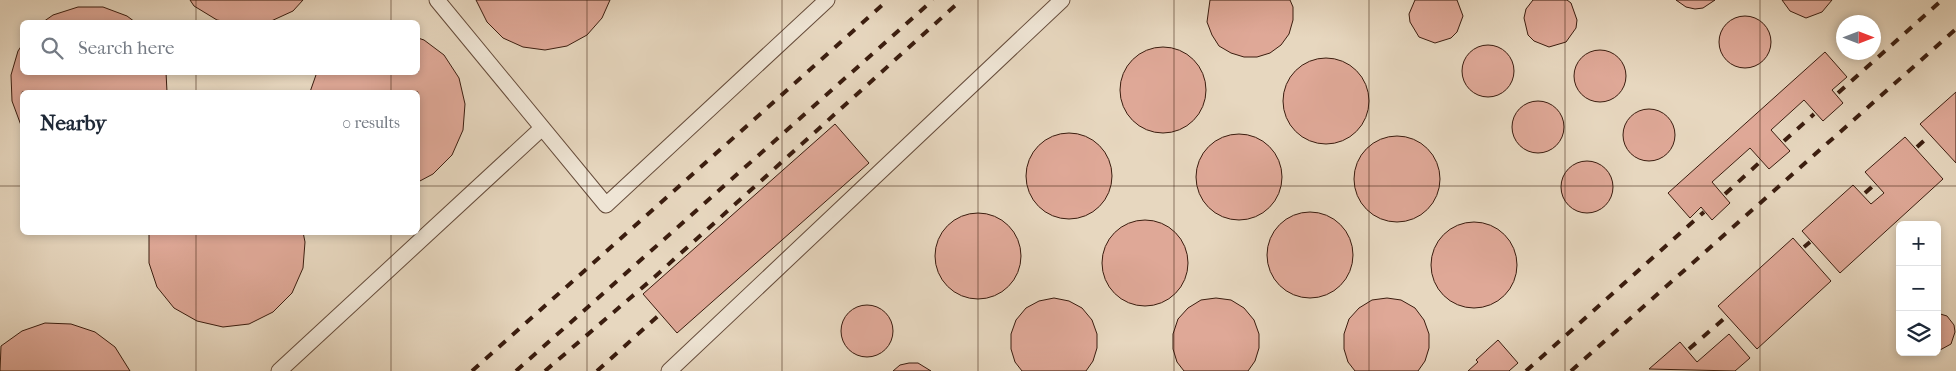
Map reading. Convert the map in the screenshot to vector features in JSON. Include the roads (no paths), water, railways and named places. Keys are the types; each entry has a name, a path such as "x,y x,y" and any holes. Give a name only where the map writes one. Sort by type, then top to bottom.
{"lane":[{"path":"437,0 541,129 606,205 827,0"},
{"path":"669,371 1062,0"},
{"path":"279,371 541,129"}],"railway":[{"path":"472,371 888,0"},
{"path":"516,371 933,0"},
{"path":"1838,93 1942,0"},
{"path":"545,371 650,281 958,3"},
{"path":"1571,371 1956,29"},
{"path":"1784,141 1814,114"},
{"path":"1917,147 1929,136"},
{"path":"1725,194 1760,162"},
{"path":"1865,193 1874,185"},
{"path":"1526,371 1704,212"},
{"path":"1804,247 1810,242"},
{"path":"597,371 658,316"},
{"path":"1689,349 1726,317"}]}
